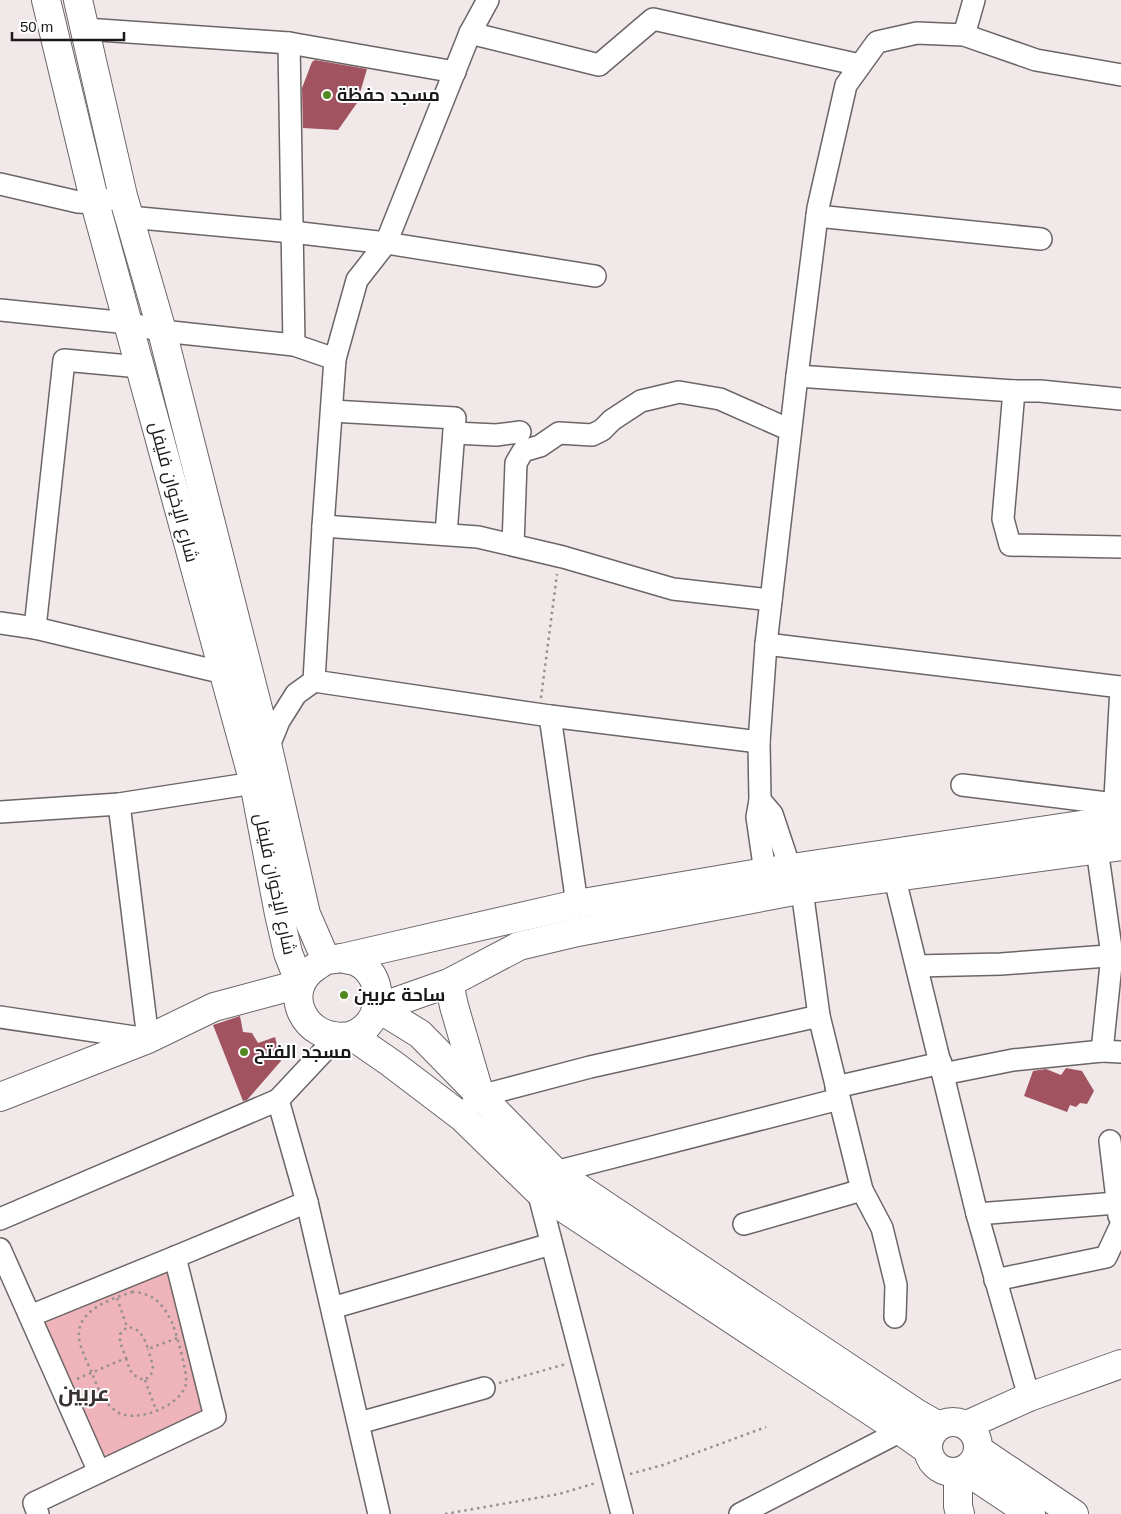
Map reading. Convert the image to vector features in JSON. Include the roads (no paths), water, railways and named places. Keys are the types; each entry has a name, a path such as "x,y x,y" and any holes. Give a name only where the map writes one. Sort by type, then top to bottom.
{"main road":[{"name":"شارع الإخوان فليفل","path":"46,0 95,203 254,783 279,914 288,953 300,984"},
{"name":"شارع الإخوان فليفل","path":"78,0 126,206 162,331 268,748 306,914 334,959"},
{"path":"928,1450 546,1181 391,1063 344,1037 320,1033 309,1024 301,1012 300,984 310,970 334,959 577,904 784,884 892,866 1117,814"},
{"path":"892,866 1109,848"},
{"path":"378,1008 449,983 520,946 656,916 784,884"},
{"path":"334,959 358,963 370,972 377,986 379,997 378,1008 372,1020 363,1029 344,1037"},
{"path":"449,983 480,1096"},
{"path":"0,1097 148,1038 214,1007 300,984"},
{"path":"378,1008 420,1034 480,1096 546,1181 939,1426"},
{"path":"1031,1514 969,1452 958,1422 948,1422 932,1432 928,1441 930,1458 935,1465 949,1473 969,1452 1028,1397 1121,1364"},
{"path":"960,1514 958,1506 969,1452 1032,1414 1121,1381"},
{"path":"969,1452 1074,1514"}],"street":[{"path":"314,681 335,359 357,280 386,243 470,33 488,0"},
{"path":"964,35 974,0"},
{"path":"470,33 599,64 653,19 860,66"},
{"path":"85,29 289,42 455,72"},
{"path":"895,1317 896,1285 882,1228 862,1190 784,884 772,814 760,800 759,742 766,644 796,376 817,216 846,84 877,42 917,33 964,35 1036,60 1121,75"},
{"path":"289,42 294,345"},
{"path":"0,184 78,202 126,206 292,232 386,243 595,276"},
{"path":"817,216 1041,239"},
{"path":"0,310 128,323 162,331 294,345 335,359"},
{"path":"35,628 64,360 140,367"},
{"path":"796,376 1014,391 1040,391 1121,399"},
{"path":"1014,391 1003,519 1010,545 1121,547"},
{"path":"513,545 516,463 523,451 540,446 560,433 592,435 602,430 612,420 641,401 679,392 720,398 790,430"},
{"path":"332,411 455,418 446,534"},
{"path":"454,433 496,435 520,432"},
{"path":"323,526 478,537 560,556 673,589 771,600"},
{"path":"0,623 35,628 224,673"},
{"path":"766,644 1121,687 1117,814 962,785"},
{"path":"268,748 279,721 296,694 314,681 544,715 759,742"},
{"path":"544,715 577,904"},
{"path":"0,812 119,804 254,783"},
{"path":"0,1017 148,1038 119,804"},
{"path":"622,1514 551,1244 546,1181 838,1093 942,1068 1112,1051 1116,955 1109,848"},
{"path":"892,866 977,1214 1028,1397"},
{"path":"917,966 1001,964 1116,955"},
{"path":"462,1116 480,1096 590,1067 819,1016"},
{"path":"0,1219 278,1100 344,1037"},
{"path":"278,1100 308,1202 379,1514"},
{"path":"996,1280 1106,1257 1121,1226 1110,1142"},
{"path":"744,1224 862,1190"},
{"path":"30,1316 308,1202"},
{"path":"977,1214 1117,1203"},
{"path":"332,1308 551,1244"},
{"path":"0,1249 99,1472"},
{"path":"38,1514 34,1503 214,1417 185,1336 175,1257"},
{"path":"358,1423 484,1388"},
{"path":"740,1514 901,1431"}],"place":[{"name":"مسجد حفظة","path":"327,95"},
{"name":"ساحة عربين","path":"344,995"},
{"name":"مسجد الفتح","path":"244,1052"}],"district":[{"name":"عربين","path":"84,1393"}]}
